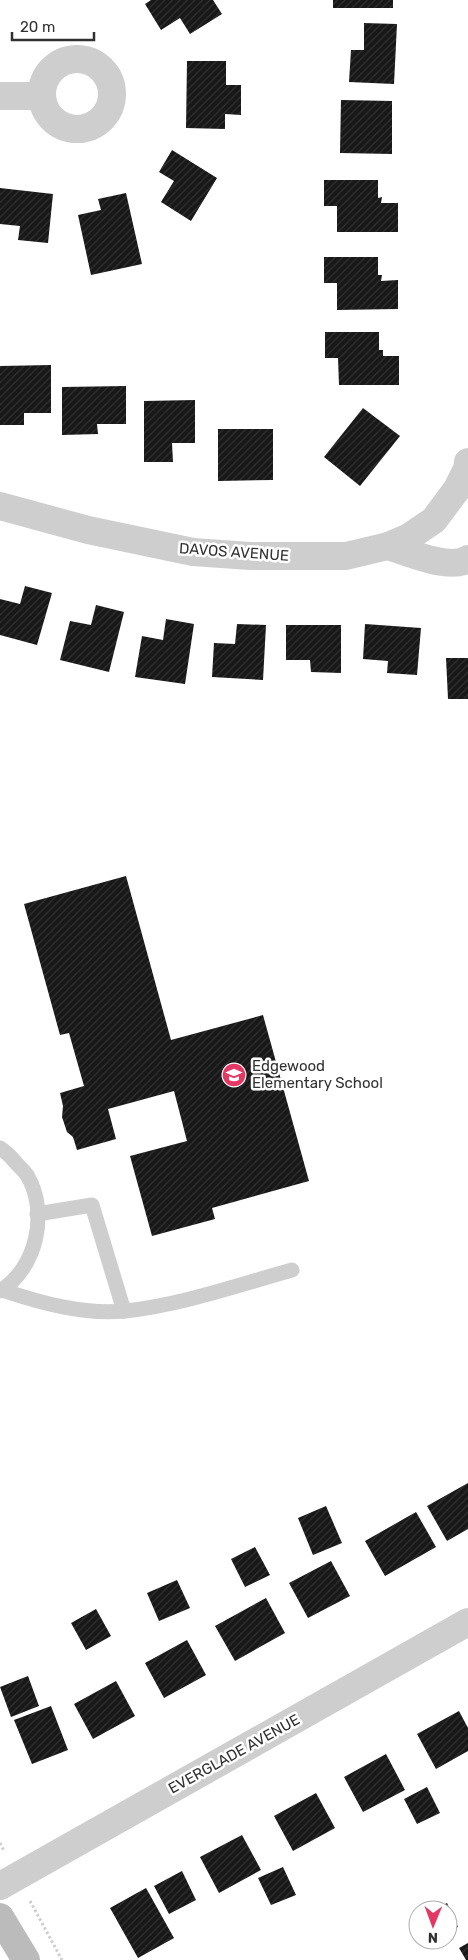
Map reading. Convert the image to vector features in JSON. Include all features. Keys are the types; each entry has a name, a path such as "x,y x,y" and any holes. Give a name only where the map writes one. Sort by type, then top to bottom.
{"street":[{"path":"0,96 41,96"},
{"name":"DAVOS AVENUE","path":"0,506 88,530 193,552 250,556 346,556 388,546 409,537 434,520 462,497 468,462"},
{"path":"388,546 444,562 464,562 468,559"},
{"name":"EVERGLADE AVENUE","path":"0,1886 468,1622"},
{"path":"0,1917 26,1960"}],"lane":[{"path":"0,1148 6,1151 27,1175 38,1206 37,1238 24,1267 1,1290 36,1302 78,1310 124,1311 161,1306 292,1270"},
{"path":"37,1214 92,1205 124,1311"}],"path":[{"path":"28,1898 62,1960"}],"building":[{"path":"151,0 213,0 222,14 190,34 180,18 161,30 145,4"},
{"path":"333,0 393,0 393,8 333,8"},
{"path":"364,23 397,24 394,84 349,82 351,50 364,50"},
{"path":"187,61 226,61 226,85 241,85 241,115 225,114 225,129 186,128"},
{"path":"341,100 392,101 392,154 340,153"},
{"path":"172,150 217,178 191,221 161,202 174,181 159,172"},
{"path":"324,180 378,180 378,198 382,197 381,203 398,203 398,232 337,232 337,206 324,206"},
{"path":"0,188 53,194 48,243 18,240 20,226 0,224"},
{"path":"126,193 142,264 91,275 78,215 101,210 98,199"},
{"path":"324,257 378,257 378,275 382,275 381,281 398,280 398,309 337,310 337,283 324,283"},
{"path":"325,332 379,332 379,350 383,350 383,356 399,356 399,385 339,385 338,358 325,358"},
{"path":"51,365 51,413 24,413 24,425 0,425 0,366"},
{"path":"126,386 126,424 97,424 98,434 62,435 62,387"},
{"path":"195,400 195,443 172,443 173,462 144,462 144,401"},
{"path":"363,408 400,436 360,486 324,457"},
{"path":"218,429 273,429 273,480 218,481"},
{"path":"25,586 52,593 37,645 0,635 0,599 20,604"},
{"path":"96,605 124,612 109,672 60,660 70,621 91,625"},
{"path":"166,619 194,624 185,684 135,677 142,636 163,640"},
{"path":"237,624 266,625 263,680 212,677 214,643 235,644"},
{"path":"365,624 421,628 417,675 387,673 388,661 363,659"},
{"path":"286,625 341,625 341,673 311,672 310,660 286,660"},
{"path":"446,658 468,658 468,699 448,699"},
{"path":"126,876 171,1040 263,1015 309,1181 212,1208 215,1219 152,1236 130,1156 187,1141 174,1091 108,1109 116,1139 77,1150 73,1137 67,1132 62,1117 63,1106 60,1093 84,1086 69,1033 60,1035 24,904"},
{"path":"468,1483 468,1529 447,1541 427,1506"},
{"path":"326,1506 342,1543 313,1555 298,1518"},
{"path":"416,1512 436,1547 385,1576 365,1541"},
{"path":"255,1547 270,1575 245,1587 231,1559"},
{"path":"331,1561 350,1596 308,1618 289,1583"},
{"path":"177,1580 190,1608 159,1621 147,1593"},
{"path":"266,1598 285,1633 235,1661 215,1626"},
{"path":"96,1609 111,1636 86,1650 71,1623"},
{"path":"187,1640 206,1675 164,1698 145,1663"},
{"path":"28,1676 39,1706 11,1717 0,1687"},
{"path":"116,1681 135,1716 93,1739 74,1704"},
{"path":"51,1706 68,1750 32,1764 14,1720"},
{"path":"459,1711 468,1728 468,1751 436,1769 417,1734"},
{"path":"386,1754 405,1790 363,1812 344,1777"},
{"path":"427,1787 440,1813 417,1824 404,1799"},
{"path":"316,1793 335,1828 293,1851 274,1816"},
{"path":"242,1835 261,1870 219,1893 200,1857"},
{"path":"283,1867 296,1895 271,1905 258,1878"},
{"path":"182,1871 196,1900 169,1914 154,1886"},
{"path":"146,1888 174,1938 138,1958 110,1908"},
{"path":"468,1943 468,1960 466,1960 459,1948"}],"place":[{"name":"Edgewood Elementary School","path":"234,1075"}]}
